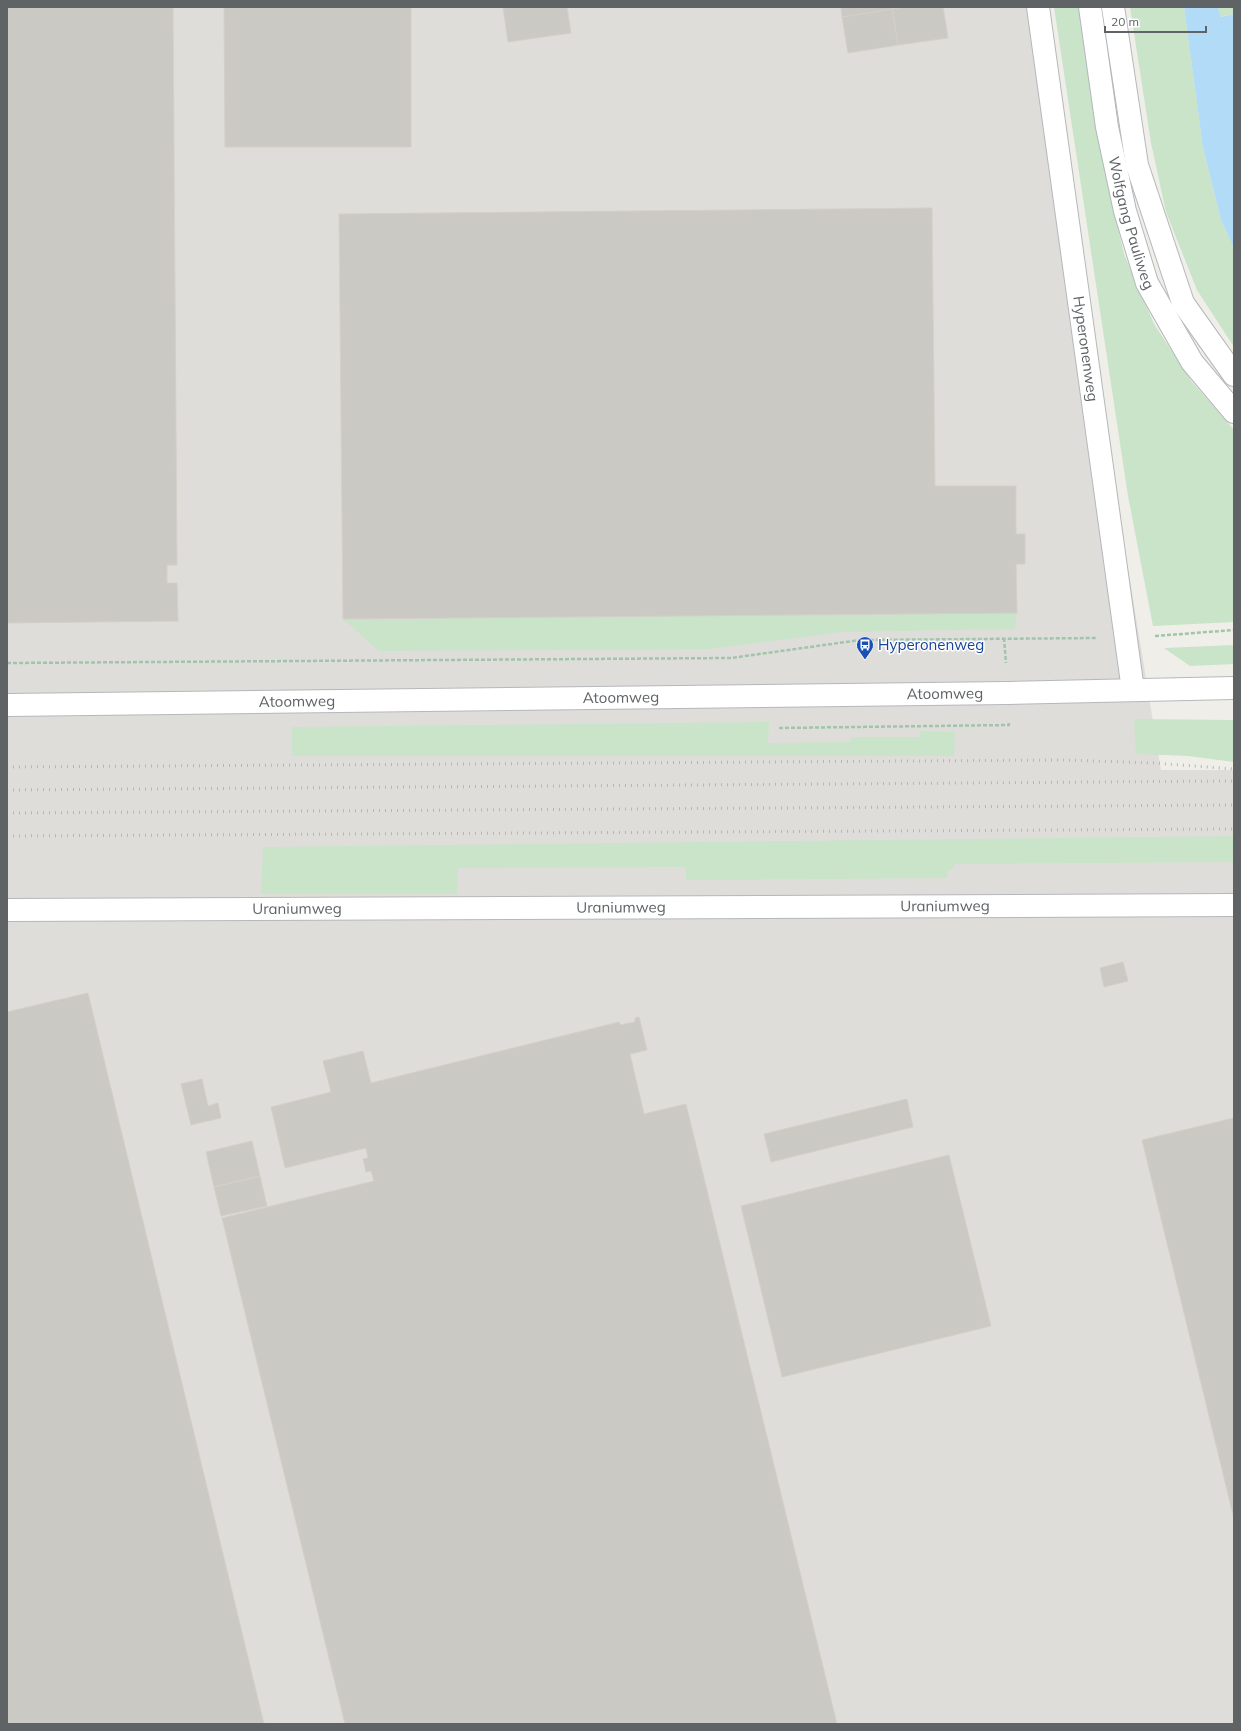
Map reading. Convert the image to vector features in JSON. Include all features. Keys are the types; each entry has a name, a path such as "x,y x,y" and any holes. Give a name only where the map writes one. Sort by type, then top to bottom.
{"street":[{"name":"Hyperonenweg","path":"1038,7 1133,690"},
{"name":"Wolfgang Pauliweg","path":"1090,7 1107,127 1124,210 1147,284 1192,362 1234,412"},
{"name":"Wolfgang Pauliweg","path":"1113,7 1137,165 1183,303 1234,375"},
{"name":"Atoomweg","path":"7,705 1008,693 1234,688"},
{"name":"Uraniumweg","path":"7,910 1234,905"}],"path":[{"path":"7,663 731,658 860,640 1125,638 1234,630"}],"shaded area":[{"path":"7,7 1036,7 1161,770 1234,770 1234,1724 7,1724"}],"green space":[{"path":"1054,7 1080,7 1106,176 1124,254 1154,324 1192,382 1234,430 1234,622 1153,626 1128,496"},
{"path":"1130,7 1184,7 1203,148 1221,220 1234,248 1234,347 1197,290 1166,212 1151,143"},
{"path":"1218,7 1234,7 1234,14 1219,17"},
{"path":"1017,613 1015,629 842,632 708,649 379,651 343,619"},
{"path":"1234,645 1234,664 1190,666 1164,648"},
{"path":"1134,719 1234,720 1234,762 1188,756 1136,754"},
{"path":"769,722 768,743 850,742 851,737 920,737 920,731 955,732 954,756 292,756 292,727"},
{"path":"1234,836 1234,862 954,864 953,869 947,871 947,878 686,880 686,867 458,868 457,894 261,894 263,847"}],"water":[{"path":"1184,7 1218,7 1220,17 1234,14 1234,248 1221,220 1203,148"}],"building":[{"path":"7,7 173,7 177,565 167,565 167,583 177,583 178,621 7,623"},
{"path":"224,7 411,7 411,147 225,147"},
{"path":"503,7 567,7 571,33 508,42"},
{"path":"841,7 892,7 892,9 842,17"},
{"path":"892,7 907,7 892,9"},
{"path":"907,7 943,7 948,38 898,45 892,9"},
{"path":"892,9 898,45 848,53 842,17"},
{"path":"932,208 935,486 1016,486 1016,534 1025,534 1025,564 1016,564 1017,613 343,619 339,214"},
{"path":"1123,962 1128,981 1104,987 1100,968"},
{"path":"88,993 264,1724 7,1724 7,1012"},
{"path":"639,1017 647,1050 630,1054 644,1114 686,1104 837,1724 345,1724 222,1218 374,1181 371,1171 366,1172 363,1159 368,1158 366,1148 285,1168 271,1107 331,1092 323,1061 363,1051 371,1083 619,1022 620,1025 635,1022 635,1018"},
{"path":"202,1079 208,1106 218,1103 221,1118 191,1125 181,1084"},
{"path":"907,1099 913,1127 771,1162 764,1134"},
{"path":"1234,1118 1234,1519 1142,1140"},
{"path":"252,1141 260,1176 214,1187 206,1152"},
{"path":"949,1155 991,1326 782,1377 741,1206"},
{"path":"260,1176 267,1206 221,1216 214,1187"}],"railway":[{"path":"7,767 1064,760 1154,763 1234,769"},
{"path":"7,790 1234,781"},
{"path":"7,813 1234,805"},
{"path":"7,836 1234,829"}],"place":[{"name":"Hyperonenweg","path":"865,660"}]}
